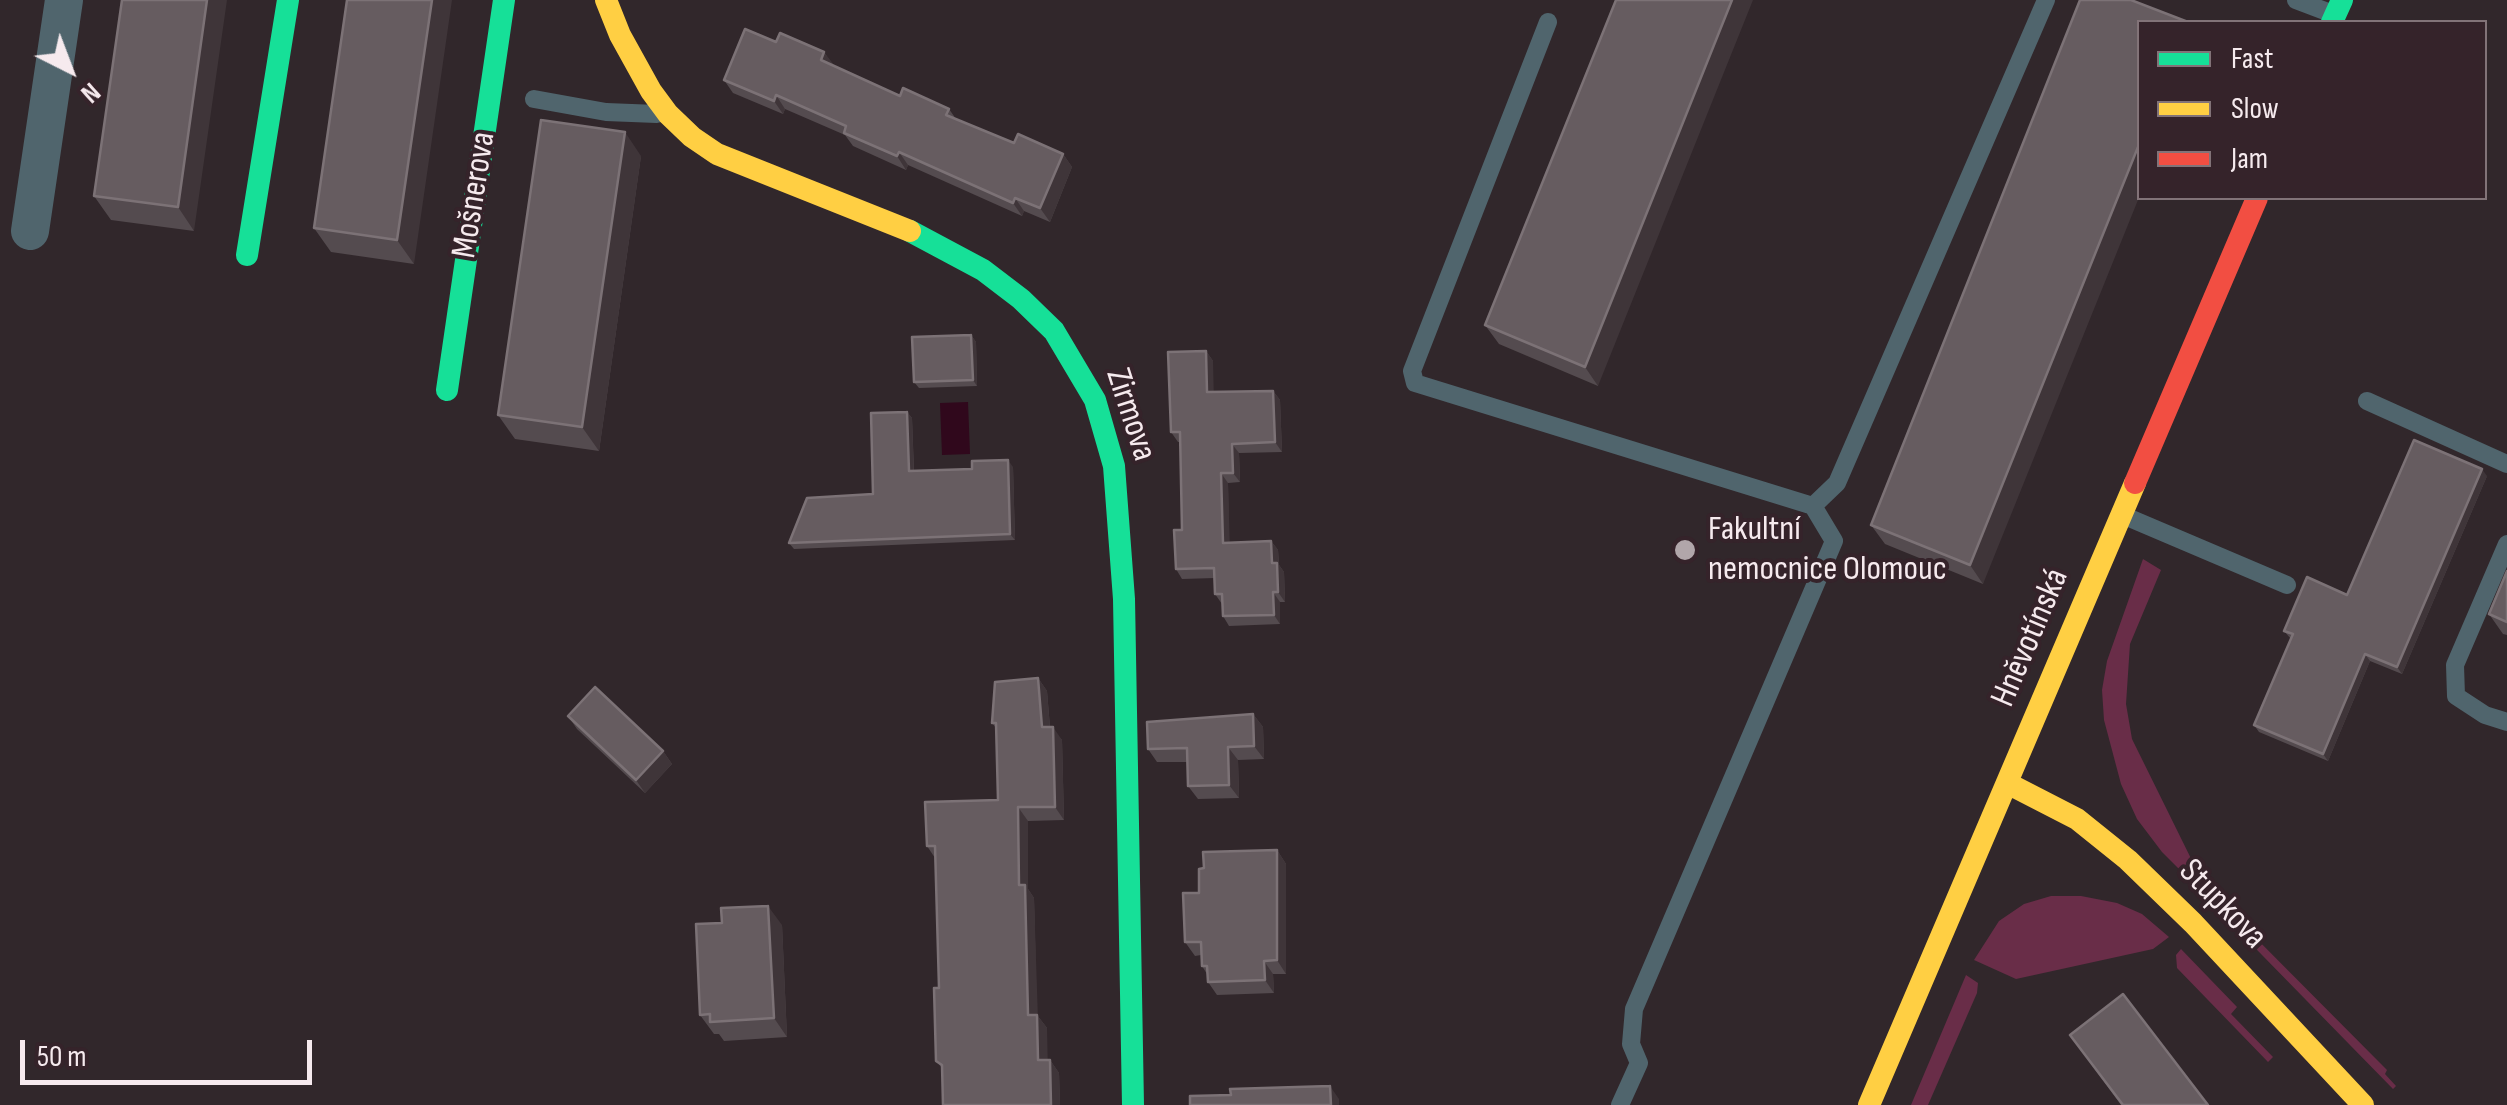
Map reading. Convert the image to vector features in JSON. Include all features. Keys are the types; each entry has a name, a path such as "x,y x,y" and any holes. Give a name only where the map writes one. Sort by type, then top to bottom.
{"street":[{"path":"30,231 64,0"},
{"path":"247,255 288,0"},
{"name":"Mošnerova","path":"447,390 504,0"},
{"name":"Zirmova","path":"606,0 639,72 668,114 692,137 718,154 909,230 983,270 1054,331 1095,400 1114,466 1124,599 1134,1105"},
{"name":"Hněvotínská","path":"1869,1105 2256,200"},
{"name":"Stupkova","path":"2007,784 2077,819 2128,860 2194,923 2363,1105"}],"lane":[{"path":"1813,506 1837,483 2046,0"},
{"path":"2296,0 2336,12"},
{"path":"1548,22 1412,371 1415,383 1813,506 1834,542 1634,1009 1631,1044 1638,1063 1620,1105"},
{"path":"534,99 606,112 668,114"},
{"path":"2367,401 2507,464"},
{"path":"2122,514 2287,585"},
{"path":"2507,544 2455,665 2456,696 2485,716 2507,722"}],"shaded area":[{"path":"968,402 970,454 942,455 940,403"},
{"path":"2143,559 2161,570 2130,644 2126,704 2132,739 2207,897 2162,852 2137,819 2121,784 2104,720 2102,690 2107,661"},
{"path":"2051,896 2081,896 2117,903 2142,914 2169,937 2153,949 2016,979 1974,960 1999,921 2024,904"},
{"path":"2218,910 2228,910 2387,1070 2385,1074 2396,1086 2393,1089"},
{"path":"2181,949 2237,1007 2231,1014 2273,1057 2268,1062 2177,968 2176,955"},
{"path":"1966,975 1978,983 1977,993 1928,1105 1911,1105"}],"building":[{"path":"122,0 207,0 178,207 94,196"},
{"path":"347,0 432,0 397,240 314,228"},
{"path":"1616,0 1732,0 1585,367 1485,325"},
{"path":"2080,0 2131,0 2183,20 2137,20 2137,149 1970,565 1871,525"},
{"path":"745,29 776,42 780,33 824,52 821,60 900,96 903,88 949,109 946,115 1014,143 1018,134 1063,154 1040,208 1015,198 1013,203 899,152 897,156 844,133 846,126 776,95 774,101 724,80"},
{"path":"541,120 625,132 582,427 498,415"},
{"path":"971,335 973,380 914,382 912,337"},
{"path":"1206,351 1207,392 1273,391 1275,442 1232,444 1233,473 1221,473 1223,543 1271,541 1272,563 1277,563 1274,615 1223,616 1222,594 1215,594 1214,568 1176,569 1174,530 1182,530 1180,432 1171,432 1168,352"},
{"path":"907,412 909,471 972,469 972,461 1008,460 1010,534 789,543 807,498 873,494 871,413"},
{"path":"2414,440 2482,469 2397,667 2365,654 2323,754 2254,725 2293,634 2284,631 2307,577 2347,595"},
{"path":"2507,571 2507,622 2489,614"},
{"path":"1038,678 1042,727 1053,727 1055,807 1018,807 1019,885 1025,885 1028,1015 1037,1015 1038,1060 1050,1060 1051,1105 943,1105 942,1065 936,1061 934,988 939,988 935,846 927,846 925,802 998,800 996,723 992,723 995,682"},
{"path":"595,687 663,751 636,780 568,716"},
{"path":"1253,714 1254,746 1228,747 1229,785 1188,786 1187,748 1148,749 1147,722"},
{"path":"1277,850 1277,960 1264,961 1265,980 1208,982 1207,966 1202,966 1201,942 1185,942 1183,893 1199,893 1203,852"},
{"path":"768,906 774,1018 710,1022 710,1014 700,1015 696,924 722,923 721,908"},
{"path":"2123,994 2208,1105 2123,1105 2070,1035"},
{"path":"1330,1086 1331,1105 1190,1105 1190,1096 1231,1095 1230,1089"}],"traffic: fast":[{"path":"247,255 288,0"},
{"path":"447,390 504,0"},
{"path":"2333,20 2342,0"},
{"path":"910,231 983,270 1054,331 1095,400 1114,466 1124,599 1133,1105"}],"traffic: slow":[{"path":"606,0 651,91 692,137 717,154 910,231"},
{"path":"1869,1105 2135,483"},
{"path":"2007,783 2077,819 2128,860 2193,923 2363,1105"}],"traffic: jam":[{"path":"2135,483 2256,200"}],"place":[{"name":"Fakultní nemocnice Olomouc","path":"1685,550"}]}
